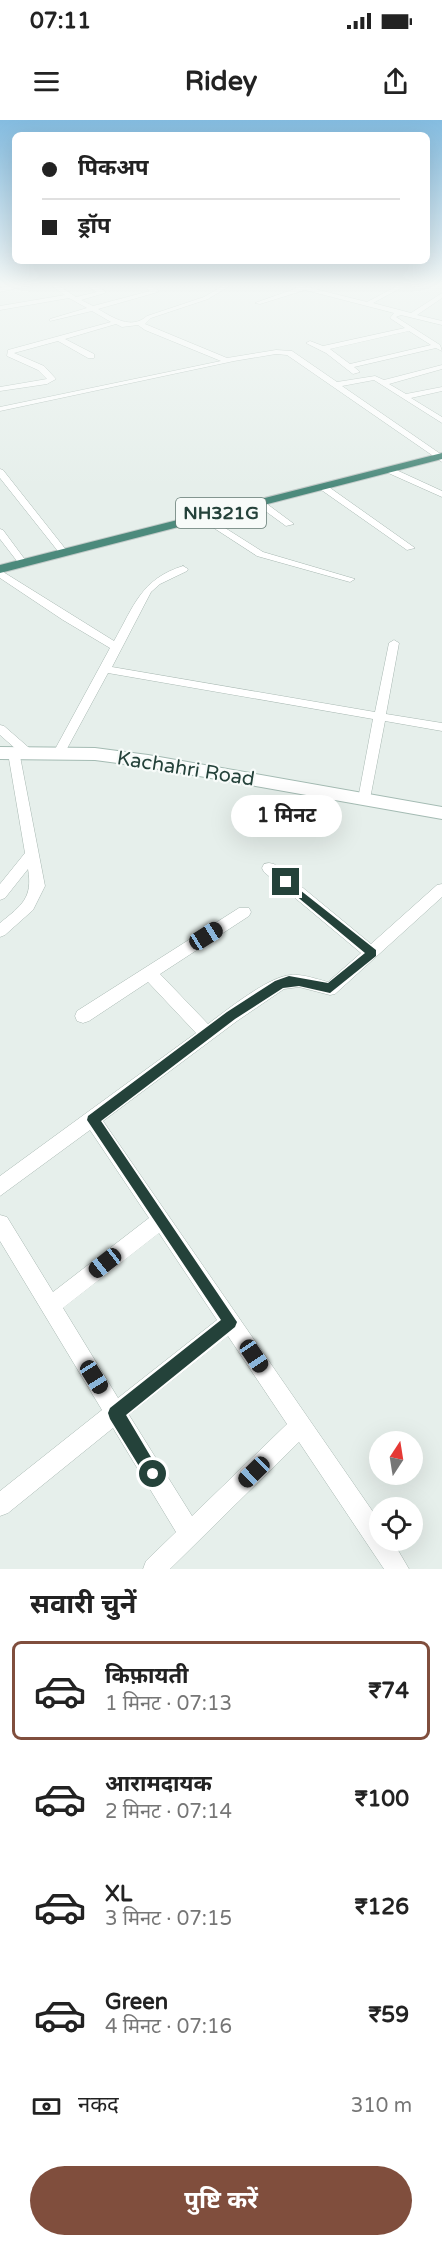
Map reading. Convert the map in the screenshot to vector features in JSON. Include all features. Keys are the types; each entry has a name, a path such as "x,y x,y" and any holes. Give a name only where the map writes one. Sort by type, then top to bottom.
{"highway":[{"name":"NH321G","path":"0,571 23,563 441,457"}],"main road":[{"name":"Kachahri Road","path":"15,753 59,753 148,761 442,813"}],"street":[{"path":"0,389 52,379 41,368 10,353 15,352"},
{"path":"83,352 91,356"},
{"path":"205,352 226,360 233,360"},
{"path":"0,409 233,360 287,352 441,457"},
{"path":"329,352 350,366 363,379"},
{"path":"350,366 418,352"},
{"path":"383,383 442,368"},
{"path":"0,376 23,404"},
{"path":"335,385 375,378 442,421"},
{"path":"405,397 442,389"},
{"path":"390,470 442,494"},
{"path":"0,472 64,553"},
{"path":"323,487 410,548"},
{"path":"260,503 289,524"},
{"path":"203,517 260,554 350,579"},
{"path":"0,532 23,563"},
{"path":"59,753 152,586 183,569"},
{"path":"0,571 67,618 116,647"},
{"path":"364,799 394,643"},
{"path":"105,669 442,727"},
{"path":"0,729 15,753 37,872 36,894 29,907 0,932"},
{"path":"0,894 33,853"},
{"path":"269,868 372,953"},
{"path":"0,1187 231,1016 279,984 289,981 330,988 442,889"},
{"path":"83,1016 244,912"},
{"path":"149,973 207,1034"},
{"path":"93,1120 398,1569"},
{"path":"50,1306 161,1220"},
{"path":"0,1224 190,1534"},
{"path":"0,1505 230,1322"},
{"path":"154,1569 302,1425"}],"route":[{"path":"153,1474 116,1413 230,1322 93,1120 231,1016 279,984 299,981 320,988 330,988 372,953 286,882"}]}
